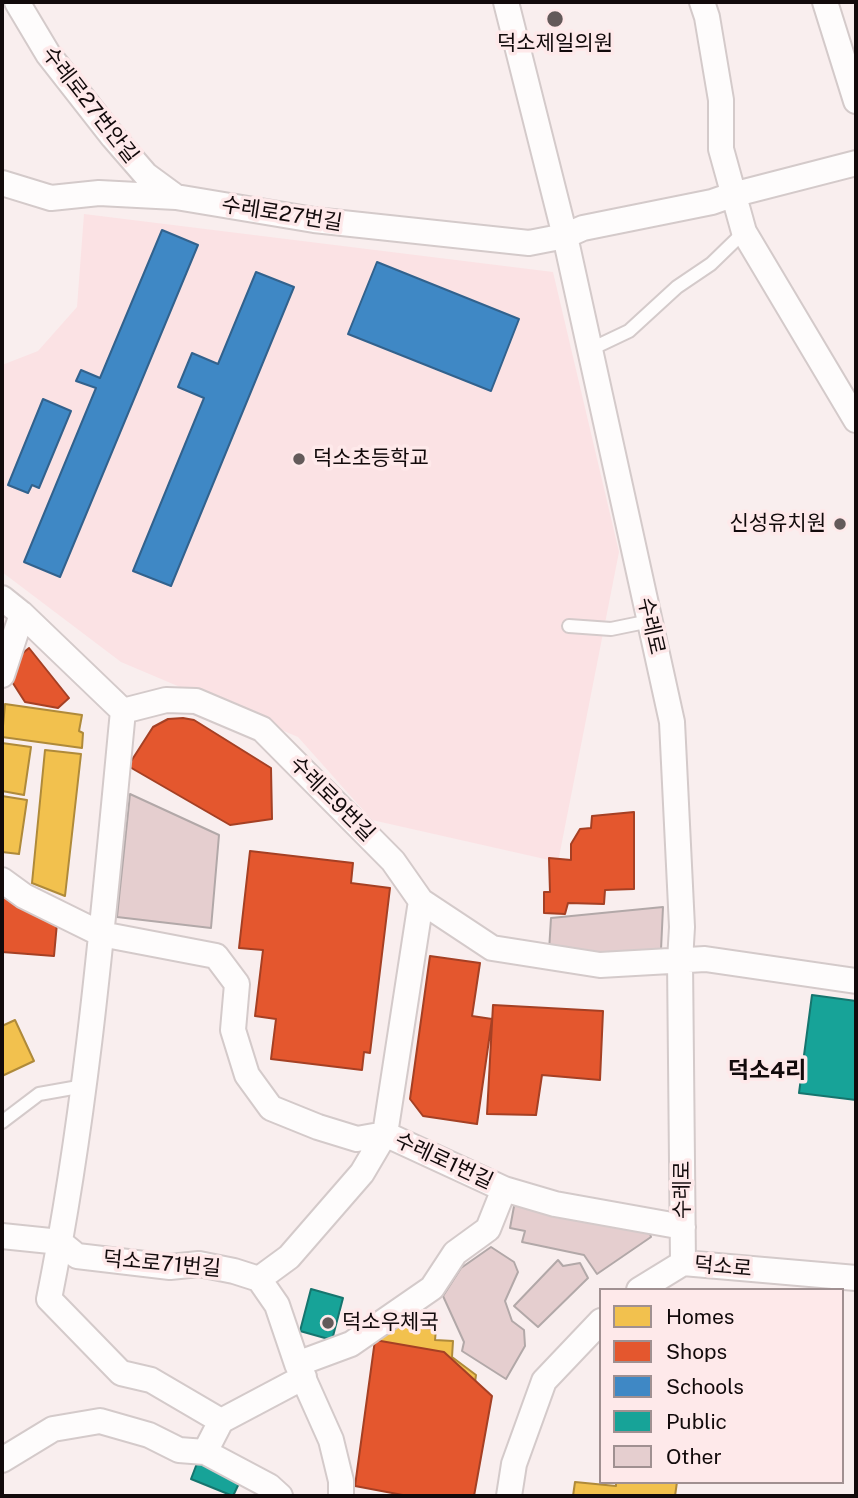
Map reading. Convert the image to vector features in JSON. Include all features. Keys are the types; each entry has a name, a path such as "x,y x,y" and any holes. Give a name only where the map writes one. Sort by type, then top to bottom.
{"street":[{"name":"수레로27번안길","path":"17,2 48,54 113,137 146,175 176,197"},
{"name":"수레로","path":"506,2 565,236 672,722 682,928 683,1264"},
{"path":"702,2 721,100 721,149 744,232 856,420"},
{"path":"825,2 856,102"},
{"name":"수레로27번길","path":"2,183 51,198 99,193 176,197 314,220 529,243 565,236 583,228 712,202 856,163"},
{"path":"2,598 123,711 84,1086 60,1242 48,1298 121,1373 152,1380 221,1421"},
{"path":"2,675 22,614"},
{"name":"수레로9번길","path":"123,711 166,700 196,701 262,729 393,861 421,901 492,948 600,965 705,959 856,981"},
{"name":"수레로1번길","path":"2,880 23,896 101,934 216,956 237,984 233,1030 247,1075 271,1108 357,1139 385,1134 504,1189 555,1204 683,1227"},
{"path":"341,1496 341,1481 331,1440 301,1371 277,1305 259,1279 298,1247 362,1172 385,1134 421,901"},
{"path":"205,1452 221,1421 301,1371 351,1345 432,1288 456,1253 488,1229 504,1189"},
{"name":"덕소로71번길","path":"2,1236 60,1242 77,1256 170,1267 200,1264 259,1279"},
{"name":"덕소로","path":"642,1288 683,1264 856,1278"},
{"path":"509,1496 514,1464 544,1381 599,1323"},
{"path":"2,1460 53,1430 100,1421 149,1435 179,1450 205,1452 268,1486 280,1496"}],"lane":[{"path":"589,350 629,331 677,287 711,264 744,232"},
{"path":"569,626 611,629 650,621"},
{"path":"2,1122 39,1094 84,1086"}],"shaded area":[{"name":"덕소초등학교","path":"84,214 553,272 619,552 558,862 372,820 298,737 121,662 2,572 2,365 38,351 77,307"}],"building: Homes":[{"path":"5,704 82,715 79,731 83,733 82,748 2,737"},
{"path":"2,743 31,747 24,795 2,791"},
{"path":"45,750 81,754 65,896 32,883"},
{"path":"2,796 27,800 19,854 2,852"},
{"path":"15,1020 34,1061 2,1076 2,1026"},
{"path":"395,1326 436,1329 435,1340 453,1341 452,1357 476,1375 459,1496 393,1496 398,1463 390,1458 400,1388 376,1369 380,1334"},
{"path":"575,1482 616,1486 677,1484 675,1496 573,1496"}],"building: Shops":[{"path":"29,648 69,698 58,708 25,702 9,677 18,657"},
{"path":"168,719 194,720 271,768 272,819 230,825 128,766 153,727"},
{"path":"634,812 634,889 605,890 604,904 568,903 565,914 544,913 544,892 550,892 549,858 571,860 571,844 580,829 591,828 592,816"},
{"path":"250,851 353,863 351,883 390,888 370,1053 364,1052 362,1070 271,1059 276,1019 255,1016 263,950 239,948"},
{"path":"2,890 57,923 54,956 2,952"},
{"path":"430,956 480,963 472,1016 492,1019 477,1124 423,1116 410,1099"},
{"path":"493,1005 603,1011 600,1080 542,1075 536,1115 487,1114"},
{"path":"375,1340 444,1352 492,1396 474,1496 408,1496 355,1486"}],"building: Schools":[{"path":"162,230 198,245 60,577 24,562 96,388 76,381 81,370 100,378"},
{"path":"377,262 519,319 491,391 348,334"},
{"path":"256,272 294,287 171,586 133,571 204,398 178,387 192,353 218,364"},
{"path":"43,399 71,411 39,488 32,485 28,493 8,485"}],"building: Public":[{"path":"812,995 856,1001 856,1100 799,1093"},
{"path":"311,1289 343,1298 332,1340 300,1331"},
{"path":"199,1458 242,1477 233,1496 191,1479"}],"building: Other":[{"path":"130,794 219,835 211,928 117,917"},
{"path":"663,907 661,950 594,955 549,951 551,918"},
{"path":"515,1201 649,1230 651,1237 597,1274 584,1255 522,1242 525,1231 510,1228"},
{"path":"491,1247 514,1262 518,1272 505,1301 512,1321 524,1330 525,1346 506,1379 462,1351 464,1342 443,1296 461,1268"},
{"path":"558,1260 563,1266 580,1263 588,1278 538,1327 514,1306"}],"place":[{"name":"덕소제일의원","path":"555,19"},
{"name":"덕소초등학교","path":"299,459"},
{"name":"신성유치원","path":"840,524"},
{"name":"덕소우체국","path":"328,1323"}],"district":[{"name":"덕소4리","path":"767,1071"}]}
